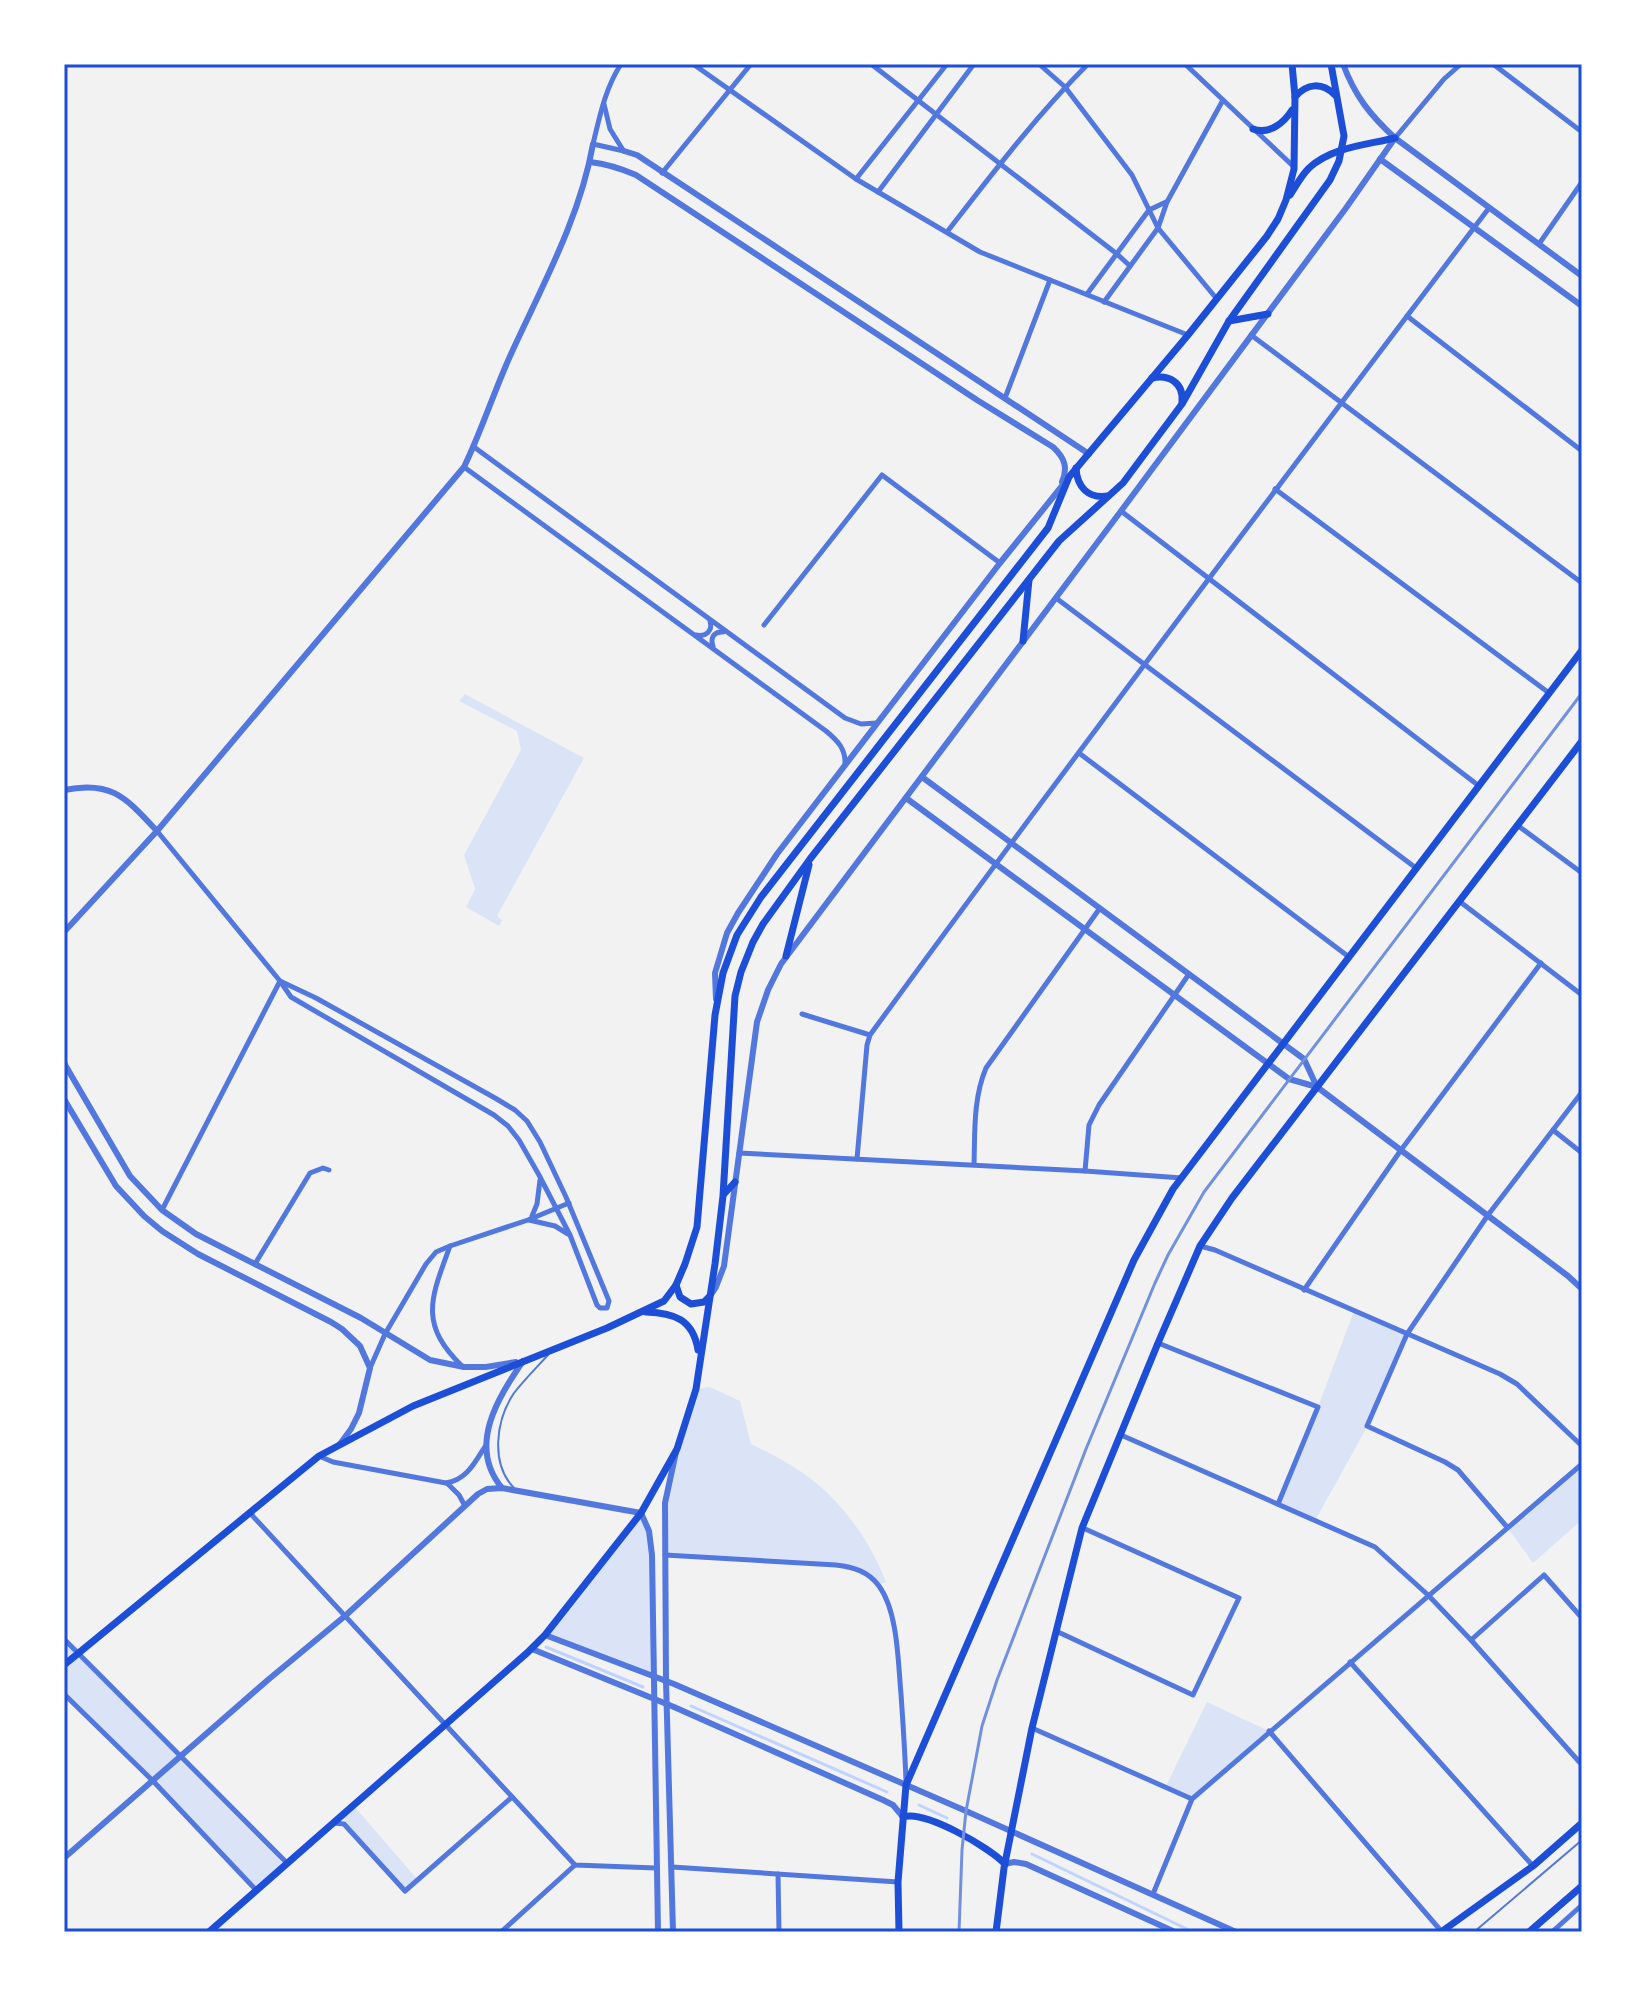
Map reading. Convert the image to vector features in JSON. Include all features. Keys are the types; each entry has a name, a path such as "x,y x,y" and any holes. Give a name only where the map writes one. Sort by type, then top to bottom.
{"main road":[{"path":"64,1665 319,1456 413,1406 552,1351 664,1301 676,1285 697,1227 716,1003 729,953 747,917 1048,528 1069,477 1188,335 1278,219 1286,200 1293,166 1295,100 1292,64"},
{"path":"209,1932 532,1649 641,1513 677,1449 696,1389 723,1196 734,1006 738,983 753,942 810,859 1059,541 1123,483 1182,404 1229,321 1330,180 1344,136 1331,64"},
{"path":"1253,129 1261,132 1272,129 1290,114 1302,89 1309,86 1319,85 1337,96"},
{"path":"1286,200 1307,170 1322,158 1342,150 1395,138"},
{"path":"1229,321 1268,314"},
{"path":"1152,378 1168,377 1175,381 1183,396 1182,404"},
{"path":"1076,468 1076,477 1085,492 1093,496 1110,496"},
{"path":"1023,641 1030,578"},
{"path":"899,1932 898,1882 906,1785 1134,1260 1173,1189 1582,650"},
{"path":"996,1932 1005,1864 1032,1728 1082,1528 1200,1246 1232,1198 1582,741"},
{"path":"786,956 810,859"},
{"path":"723,1196 735,1182"},
{"path":"676,1285 680,1297 691,1304 709,1297"},
{"path":"642,1312 670,1315 687,1325 697,1342 698,1364"},
{"path":"903,1817 916,1816 963,1835 988,1848 1005,1864"},
{"path":"1442,1932 1533,1866 1582,1823"},
{"path":"1529,1932 1582,1886"}],"street":[{"path":"64,932 157,831 464,467 509,359 569,230 590,162 603,101 610,81 621,64"},
{"path":"693,64 856,179 980,252 1188,335"},
{"path":"662,173 751,64"},
{"path":"871,64 1130,266"},
{"path":"856,179 947,64"},
{"path":"878,192 974,64"},
{"path":"1039,64 1065,87 1132,175 1158,228 1216,298"},
{"path":"947,232 1001,163 1088,64"},
{"path":"1185,64 1293,166"},
{"path":"1343,64 1351,86 1370,115 1395,138 1582,276"},
{"path":"709,1297 724,1266 757,1022 768,990 786,956 1268,314 1395,138 1444,79 1461,64"},
{"path":"1493,64 1582,132"},
{"path":"1104,302 1158,228 1167,202 1223,100"},
{"path":"603,101 610,129 624,151"},
{"path":"593,144 637,155 1089,454"},
{"path":"1380,159 1582,306"},
{"path":"590,162 604,163 636,175 1053,447 1063,457 1066,466 1066,474 1056,493"},
{"path":"1539,244 1582,182"},
{"path":"1087,294 1149,210 1167,202"},
{"path":"857,1159 870,1035 1340,402 1489,208"},
{"path":"1005,398 1050,280"},
{"path":"1407,316 1582,451"},
{"path":"1251,335 1582,583"},
{"path":"474,447 845,718 861,724 878,723"},
{"path":"464,467 837,741 844,752 845,765"},
{"path":"764,625 882,475 1000,563"},
{"path":"716,1003 717,963 732,923 777,854 1069,477"},
{"path":"1275,489 1549,693"},
{"path":"1121,511 1479,786"},
{"path":"1056,598 1416,868"},
{"path":"695,635 708,633 711,628 709,620"},
{"path":"716,650 712,641 714,635 721,632 728,634"},
{"path":"1079,753 1349,957"},
{"path":"922,777 1304,1059 1317,1087"},
{"path":"64,790 93,787 120,796 157,831 291,997 508,1126 539,1175 570,1235 597,1305 607,1308 609,1301 569,1203 527,1121 515,1110 280,981"},
{"path":"906,798 1289,1079 1317,1087 1582,1289"},
{"path":"1517,824 1582,873"},
{"path":"1458,901 1582,995"},
{"path":"974,1165 976,1101 986,1068 1100,908"},
{"path":"1304,1290 1401,1150 1541,963"},
{"path":"1085,1171 1089,1125 1099,1105 1189,974"},
{"path":"162,1210 280,981"},
{"path":"802,1014 870,1035"},
{"path":"64,1063 130,1176 162,1210 196,1234 361,1318 430,1360 464,1367 523,1361"},
{"path":"1507,1527 1458,1470 1367,1425 1407,1334 1488,1215 1582,1092"},
{"path":"64,1099 116,1186 144,1216 185,1247 342,1329 360,1346 370,1368"},
{"path":"1553,1130 1582,1153"},
{"path":"739,1153 1182,1178"},
{"path":"255,1264 310,1173 323,1168 329,1170"},
{"path":"528,1220 537,1204 539,1175"},
{"path":"340,1444 359,1413 370,1368 385,1334 430,1258 450,1246 569,1203"},
{"path":"528,1220 555,1226 570,1235"},
{"path":"450,1246 435,1287 433,1322 438,1338 464,1367"},
{"path":"1200,1246 1500,1374 1517,1384 1582,1446"},
{"path":"1158,1343 1318,1407 1278,1504"},
{"path":"502,1488 491,1471 487,1444 489,1425 495,1406 523,1361"},
{"path":"1120,1435 1375,1547 1428,1595 1471,1640 1582,1765"},
{"path":"319,1456 333,1462 446,1483 464,1476 487,1444"},
{"path":"673,1932 665,1503 677,1449"},
{"path":"1153,1894 1192,1799 1582,1464"},
{"path":"446,1483 459,1495 465,1508"},
{"path":"64,1858 345,1616 483,1491 494,1487 641,1513 649,1531 652,1555 658,1932"},
{"path":"249,1512 575,1865"},
{"path":"1056,1630 1193,1695 1239,1598 1082,1528"},
{"path":"665,1555 836,1565 866,1573 885,1597 897,1642 906,1785"},
{"path":"1471,1640 1544,1575 1582,1618"},
{"path":"545,1635 666,1681 1236,1932"},
{"path":"64,1639 287,1863"},
{"path":"532,1649 883,1800 893,1805 903,1817"},
{"path":"1350,1662 1533,1866"},
{"path":"64,1694 153,1781 257,1891"},
{"path":"1032,1728 1192,1799"},
{"path":"1269,1731 1442,1932"},
{"path":"333,1823 344,1824 405,1891 512,1797"},
{"path":"344,1824 346,1812"},
{"path":"1005,1864 1026,1864 1175,1932"},
{"path":"501,1932 575,1865 656,1868"},
{"path":"672,1867 898,1882"},
{"path":"778,1874 779,1932"},
{"path":"1552,1932 1582,1905"}],"lane":[{"path":"517,1491 506,1480 497,1441 505,1411 514,1394 552,1351"},
{"path":"1474,1932 1582,1840"}],"shaded area":[{"path":"465,694 584,758 497,916 502,920 499,926 466,907 475,889 464,855 521,750 517,731 459,701"},
{"path":"1354,1311 1407,1334 1367,1427 1316,1519 1278,1504"},
{"path":"710,1387 740,1401 751,1444 794,1467 837,1503 870,1548 886,1582 881,1584 850,1567 665,1555 665,1503 696,1389"},
{"path":"1582,1464 1582,1520 1533,1563 1507,1527"},
{"path":"641,1513 649,1531 654,1676 545,1635"},
{"path":"64,1639 287,1863 257,1891 153,1781 64,1694"},
{"path":"1207,1702 1269,1731 1192,1799 1166,1786"},
{"path":"353,1805 418,1880 405,1891 344,1824 346,1812"}],"waterway":[{"path":"546,1647 643,1687"},
{"path":"691,1706 887,1792"},
{"path":"919,1805 947,1818"},
{"path":"1032,1854 1193,1932"}],"railway":[{"path":"959,1932 966,1811 982,1726 1086,1449 1168,1255 1204,1192 1582,693"}]}
